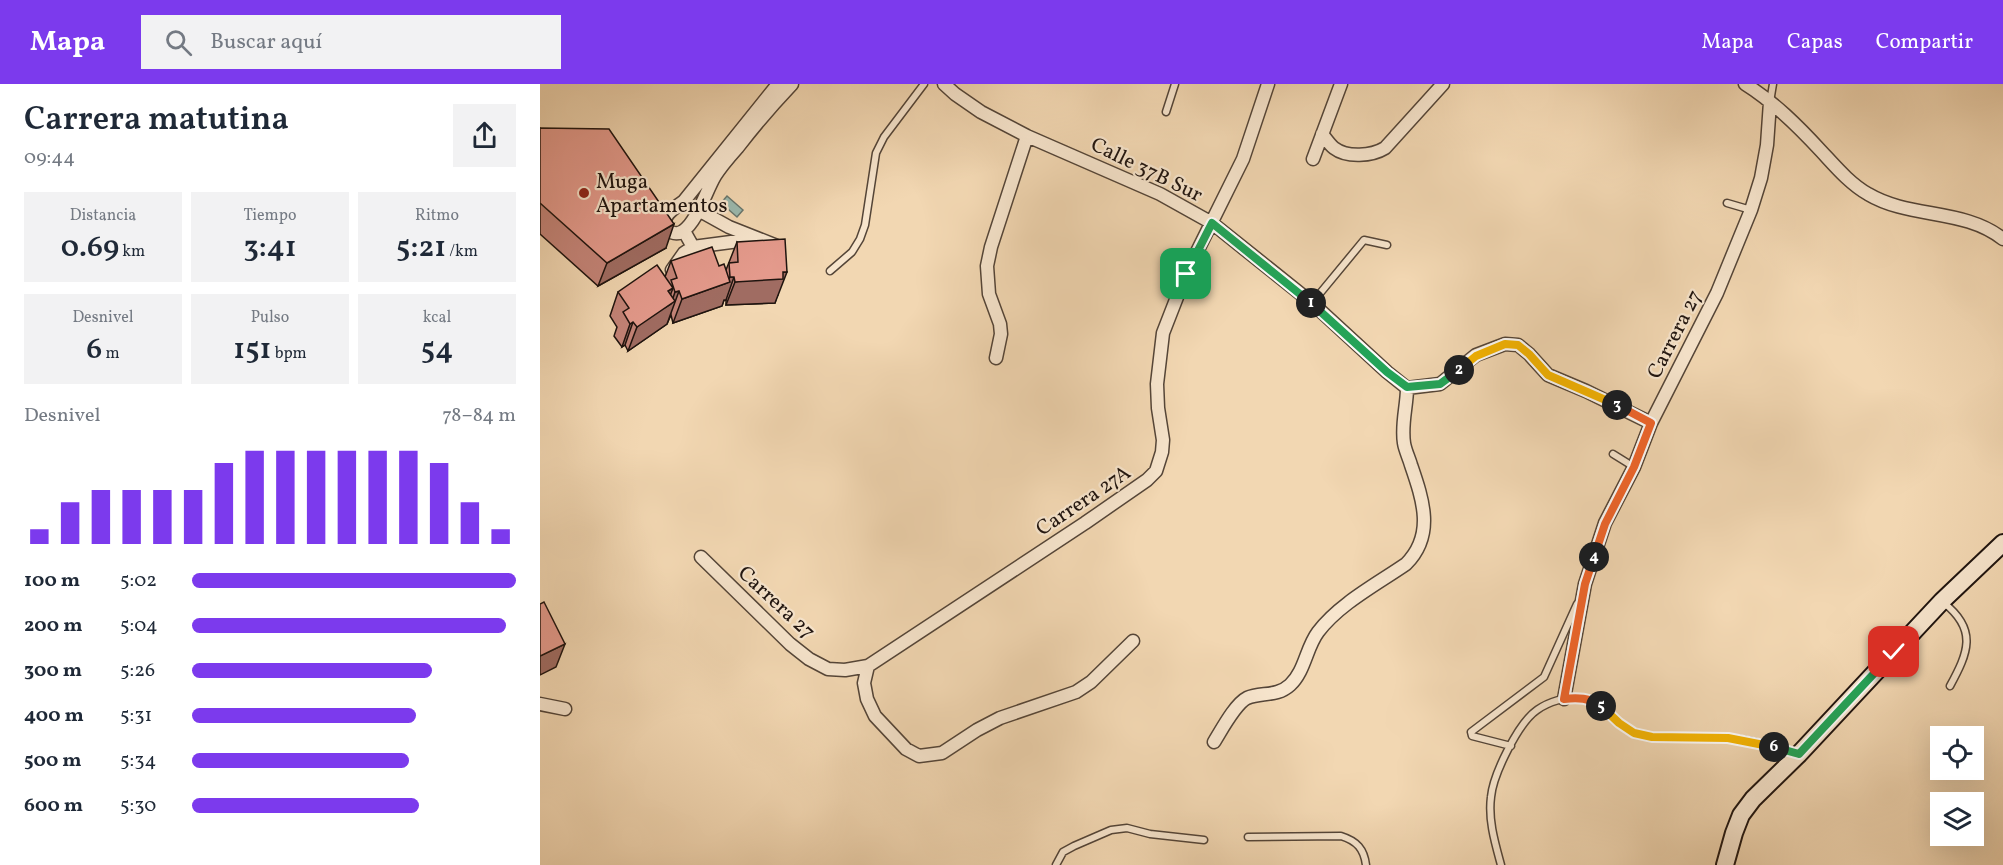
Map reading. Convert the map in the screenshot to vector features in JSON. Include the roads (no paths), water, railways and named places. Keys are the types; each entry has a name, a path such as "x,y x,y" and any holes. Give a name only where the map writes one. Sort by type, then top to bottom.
{"street":[{"path":"778,84 770,100 716,174 684,231 672,233 667,230 665,224 668,214 684,201 770,100 792,84"},
{"name":"Calle 37B Sur","path":"945,84 981,112 1027,136 1160,194 1212,223 1312,303 1387,372 1407,387"},
{"name":"Carrera 27A","path":"868,666 1085,524 1147,480 1156,471 1163,440 1157,384 1163,333 1186,274 1243,159 1268,84"},
{"path":"1313,159 1341,84"},
{"path":"1322,134 1335,150 1370,154 1378,152 1385,148 1443,84"},
{"path":"1745,84 1795,123 1849,180 1868,194 1900,206 1972,222 1990,229 2003,239"},
{"name":"Carrera 27","path":"1564,699 1585,584 1605,524 1634,467 1651,423 1717,293 1751,210 1761,178 1767,146 1770,102"},
{"path":"996,358 1001,334 1000,324 989,294 987,266 1027,136"},
{"path":"684,201 697,211 729,227 779,247"},
{"path":"684,231 693,248"},
{"path":"671,276 677,261 693,248 756,238"},
{"path":"1214,742 1238,705 1245,699 1282,691 1291,684 1300,671 1315,636 1324,625 1337,612 1406,564 1422,543 1423,507 1404,445 1403,428 1407,387 1440,384 1476,356 1505,344 1518,345 1548,375 1651,423"},
{"path":"1725,865 1741,815 1754,799 1942,601 2003,543"},
{"name":"Carrera 27","path":"701,556 790,644 809,658 828,669 845,670 868,666"},
{"path":"868,666 864,683 867,699 875,716 906,749 919,756 942,753 1000,718 1076,692 1091,682 1133,641"},
{"path":"540,704 565,709"}],"lane":[{"path":"830,271 852,252 860,239 865,225 876,153 884,137 924,84"},
{"path":"1166,112 1175,84"},
{"name":"Carrera 27","path":"1770,102 1773,84"},
{"path":"1727,203 1751,210"},
{"path":"1312,303 1364,240 1387,245"},
{"path":"1613,454 1634,467"},
{"path":"1511,746 1472,736 1471,732 1544,677 1585,584"},
{"path":"1942,601 1960,618 1967,646 1964,660 1950,686"},
{"path":"1501,865 1491,822 1491,797 1497,772 1527,719 1538,709 1564,699 1578,698 1599,704 1619,723 1634,733 1652,737 1728,738 1750,741 1799,754"},
{"path":"1056,865 1063,852 1111,830 1127,828 1150,834 1204,840"},
{"path":"1248,837 1341,836 1358,845 1365,853 1366,865"}],"water":[{"path":"727,196 743,210 737,217 721,203"}],"place":[{"name":"Muga Apartamentos","path":"584,193"}]}
